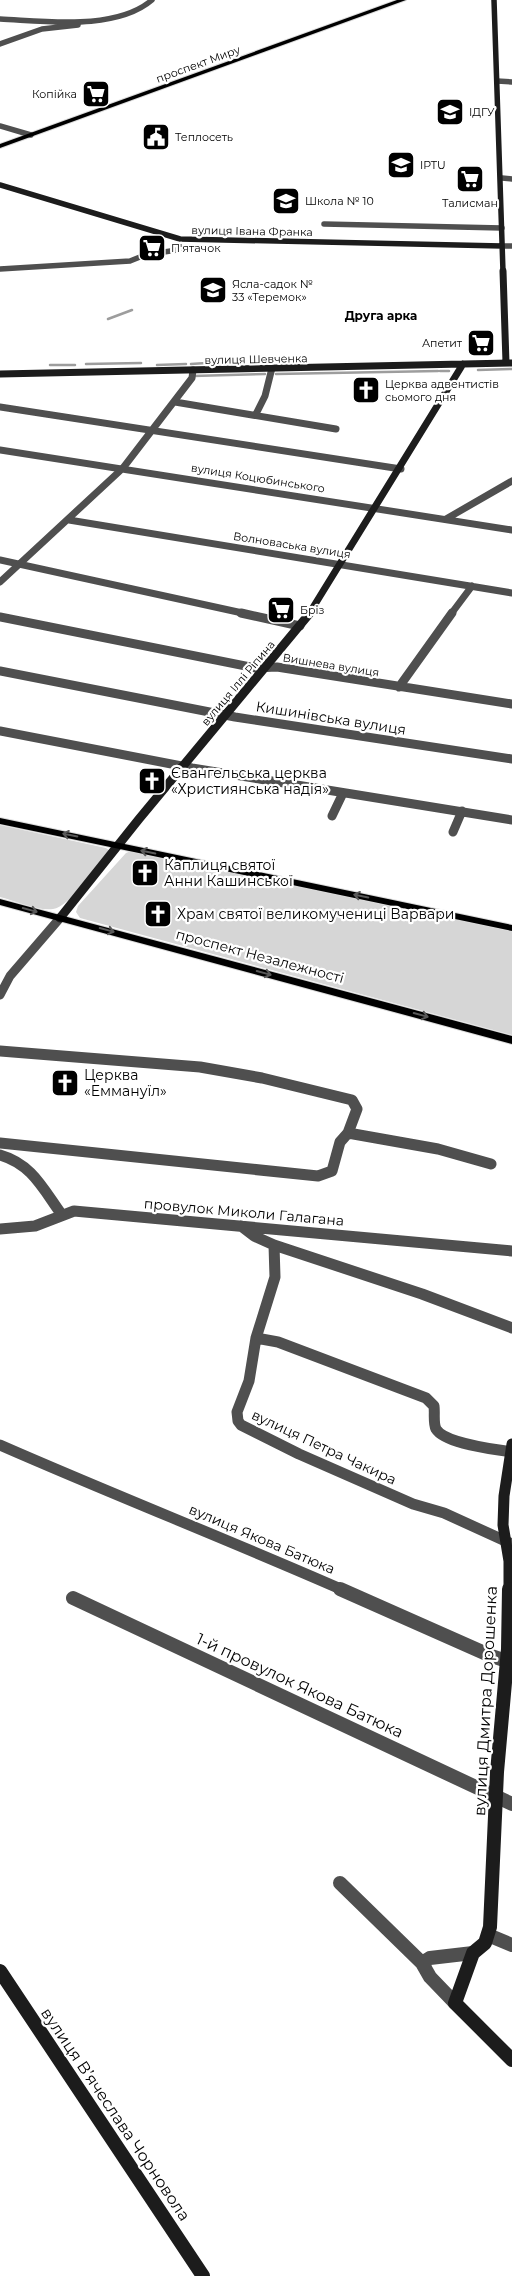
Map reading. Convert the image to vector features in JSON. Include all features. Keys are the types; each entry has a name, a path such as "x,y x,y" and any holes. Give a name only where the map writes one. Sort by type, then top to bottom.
{"main road":[{"name":"проспект Миру","path":"0,146 404,0"},
{"path":"0,821 512,928"},
{"name":"проспект Незалежності","path":"0,902 512,1040"}],"street":[{"path":"0,44 42,29 66,28 131,13 148,5 152,0"},
{"path":"494,0 502,178 505,347 509,363"},
{"path":"0,19 94,21"},
{"path":"497,81 512,82"},
{"path":"0,126 31,135"},
{"path":"502,178 512,179"},
{"name":"вулиця Івана Франка","path":"0,185 180,239 512,246"},
{"path":"324,224 502,228"},
{"path":"0,269 130,261 145,256 196,247"},
{"path":"505,347 512,356"},
{"name":"вулиця Шевченка","path":"0,374 509,363"},
{"name":"вулиця Іллі Ріпина","path":"0,995 10,976 300,626 377,508 463,364"},
{"path":"423,365 450,369 455,374 455,379"},
{"path":"256,414 265,396 272,368"},
{"path":"0,582 123,468 175,402 192,378 194,370"},
{"path":"175,402 256,414 336,429"},
{"path":"0,407 401,468"},
{"name":"вулиця Коцюбинського","path":"0,450 512,530"},
{"path":"446,519 512,481"},
{"name":"Волноваська вулиця","path":"69,520 512,592"},
{"path":"0,560 300,626"},
{"path":"399,687 472,586"},
{"name":"Вишнева вулиця","path":"0,617 256,668 512,704"},
{"name":"Кишинівська вулиця","path":"0,671 226,715 512,759"},
{"path":"0,730 183,766 512,820"},
{"path":"332,816 343,793"},
{"path":"454,832 462,811"},
{"path":"0,1050 58,1057 200,1067 262,1078 352,1100 357,1106 348,1133 340,1142 332,1171 318,1176 0,1143"},
{"path":"348,1133 438,1149 491,1164"},
{"path":"0,1155 14,1159 28,1168 62,1215"},
{"name":"провулок Миколи Галагана","path":"0,1229 34,1226 62,1215 80,1212 512,1251"},
{"path":"241,1226 254,1236 274,1245 422,1294 512,1328"},
{"name":"вулиця Петра Чакира","path":"274,1245 275,1277 256,1338 249,1381 238,1412 238,1421 241,1425 299,1454 413,1504 444,1514 509,1542"},
{"path":"256,1338 278,1342 426,1398 434,1406 435,1429 439,1434 451,1439 511,1448"},
{"name":"вулиця Якова Батюка","path":"0,1445 92,1485 229,1540 510,1662"},
{"name":"вулиця Дмитра Дорошенка","path":"488,1935 496,1796 510,1662 509,1542 503,1514 511,1448"},
{"name":"1-й провулок Якова Батюка","path":"72,1598 512,1804"},
{"path":"340,1883 422,1962 430,1977 512,2060"},
{"path":"422,1962 430,1958 473,1953 485,1944 488,1935 512,1945"},
{"path":"455,2003 473,1953"},
{"name":"вулиця Вʼячеслава Чорновола","path":"0,1971 203,2276"}],"shaded area":[{"path":"0,825 106,848 110,851 75,893 60,907 47,909 33,907 0,897"},
{"path":"131,851 512,930 512,1035 80,918 76,912 78,906 126,853"}],"waterway":[{"path":"108,319 132,310"},
{"path":"86,364 141,363"},
{"path":"191,364 206,363"},
{"path":"157,365 186,364"},
{"path":"50,365 75,365"},
{"path":"478,370 512,369"},
{"path":"276,374 438,371"},
{"path":"440,371 449,371"},
{"path":"193,376 265,374"}],"place":[{"name":"Копійка","path":"96,94"},
{"name":"ІДГУ","path":"450,112"},
{"name":"Теплосеть","path":"156,137"},
{"name":"IPTU","path":"401,165"},
{"name":"Талисман","path":"470,179"},
{"name":"Школа № 10","path":"286,201"},
{"name":"П'ятачок","path":"152,248"},
{"name":"Ясла-садок № 33 «Теремок»","path":"213,290"},
{"name":"Апетит","path":"481,343"},
{"name":"Церква адвентистів сьомого дня","path":"366,390"},
{"name":"Бріз","path":"281,610"},
{"name":"Євангельська церква «Християнська надія»","path":"152,781"},
{"name":"Каплиця cвятої Анни Кашинської","path":"145,873"},
{"name":"Храм святої великомучениці Варвари","path":"158,914"},
{"name":"Церква «Еммануїл»","path":"65,1083"}],"district":[{"name":"Друга арка","path":"381,316"}]}
